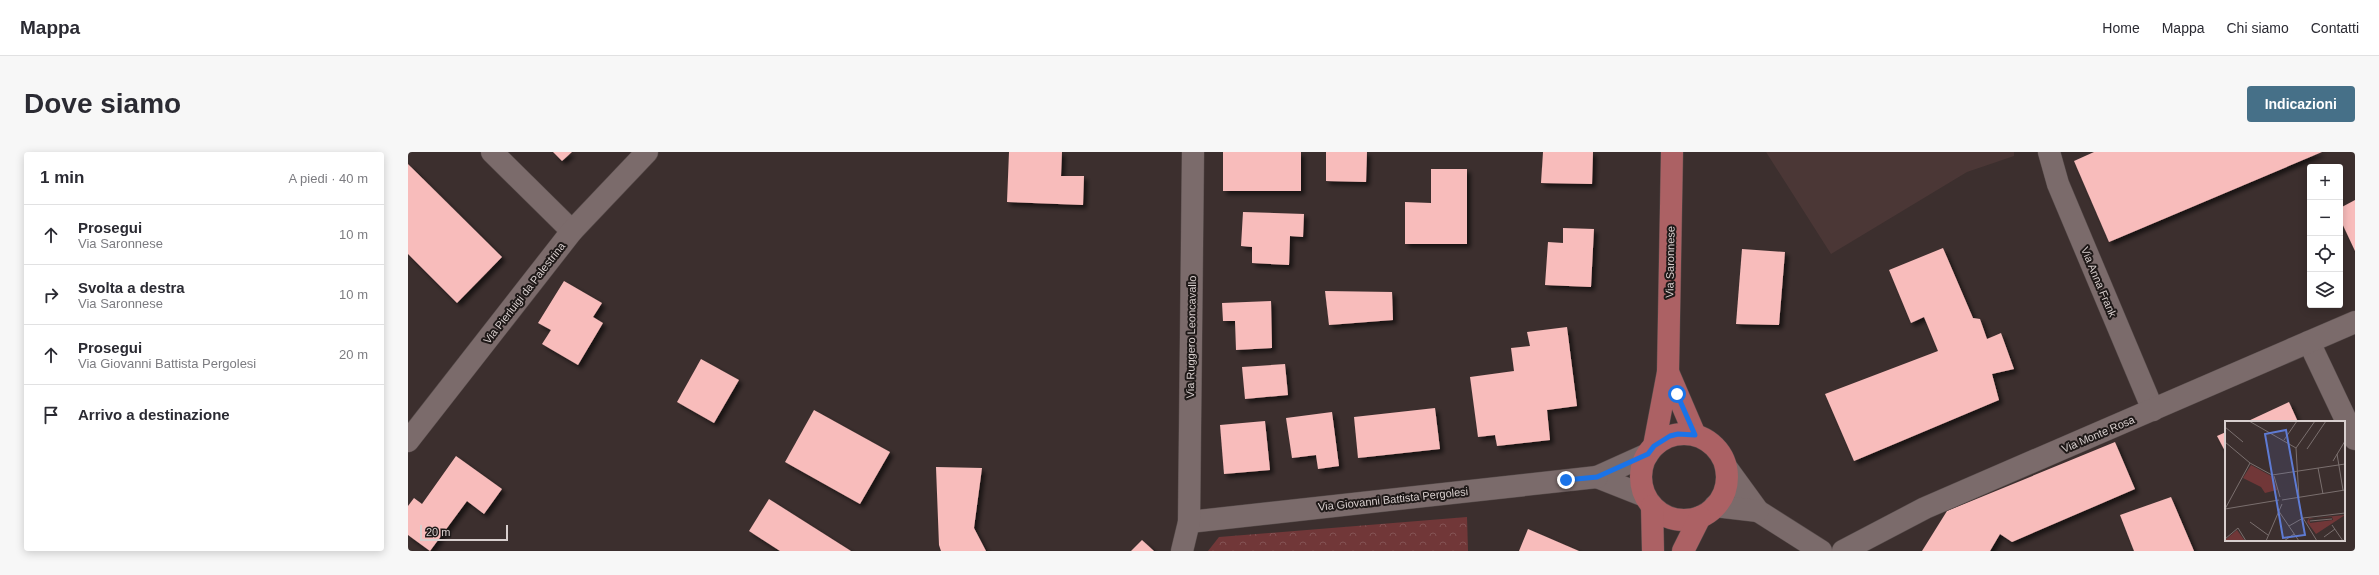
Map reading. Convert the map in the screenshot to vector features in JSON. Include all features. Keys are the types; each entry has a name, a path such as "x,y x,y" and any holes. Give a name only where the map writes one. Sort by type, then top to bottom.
{"main road":[{"name":"Via Saronnese","path":"1654,551 1649,501 1642,472 1651,450 1668,372 1672,152"},
{"name":"Via Saronnese","path":"1668,372 1695,435"},
{"path":"1651,450 1670,436 1678,434 1695,435 1715,447 1726,467 1725,491 1708,511 1683,551"},
{"path":"1649,501 1662,514 1675,519 1687,520 1708,511"}],"street":[{"path":"492,152 572,231"},
{"name":"Via Pierluigi da Palestrina","path":"408,441 572,231 647,152"},
{"name":"Via Ruggero Leoncavallo","path":"1182,551 1189,522 1193,152"},
{"name":"Via Anna Frank","path":"2049,152 2058,184 2153,410"},
{"name":"Via Monte Rosa","path":"1843,551 1926,508 2355,322"},
{"path":"2309,342 2355,439"},
{"name":"Via Giovanni Battista Pergolesi","path":"1189,522 1597,477 1651,450"},
{"path":"1726,467 1758,511 1821,551"},
{"name":"Via Giovanni Battista Pergolesi","path":"1597,477 1649,501"},
{"path":"1708,511 1758,511"}],"shaded area":[{"path":"1766,152 2014,152 2014,156 1967,172 1831,254"}],"green space":[{"path":"1467,517 1468,551 1208,551 1219,537"}],"building":[{"path":"553,152 572,152 562,161"},
{"path":"1009,152 1062,152 1061,176 1084,176 1083,205 1007,202"},
{"path":"1223,152 1301,152 1301,191 1223,191"},
{"path":"1326,152 1367,152 1366,182 1326,181"},
{"path":"1543,152 1593,152 1592,184 1541,183"},
{"path":"2094,152 2322,152 2109,242 2074,161"},
{"path":"408,164 502,257 457,303 408,254"},
{"path":"1431,169 1467,169 1467,244 1405,244 1405,202 1431,203"},
{"path":"2355,200 2355,251 2343,225 2343,206"},
{"path":"1243,212 1304,214 1303,237 1290,236 1289,265 1252,263 1252,247 1241,246"},
{"path":"1563,228 1594,229 1591,287 1545,285 1548,242 1563,243"},
{"path":"1943,248 1973,318 1980,319 1987,339 2001,333 2014,369 1992,374 1999,400 1854,461 1825,394 1938,351 1924,317 1911,323 1889,270"},
{"path":"1742,249 1785,252 1779,325 1736,324"},
{"path":"564,281 602,303 593,317 603,323 578,365 542,344 551,330 538,323"},
{"path":"1325,291 1392,292 1393,320 1329,325"},
{"path":"1271,301 1272,348 1236,350 1235,321 1223,321 1222,303"},
{"path":"1567,327 1577,406 1547,410 1550,440 1497,446 1495,435 1478,437 1470,377 1514,371 1511,348 1530,346 1527,332"},
{"path":"701,359 739,380 714,423 677,402"},
{"path":"1285,364 1288,395 1245,399 1242,367"},
{"path":"2289,402 2298,421 2248,421"},
{"path":"1435,408 1440,449 1358,458 1354,417"},
{"path":"814,410 890,452 860,504 785,462"},
{"path":"1332,412 1339,466 1318,469 1316,455 1292,458 1286,418"},
{"path":"1265,421 1270,470 1224,474 1220,425"},
{"path":"2225,432 2225,451 2217,436"},
{"path":"2115,442 2135,489 2012,542 2000,534 1990,551 1922,551 1947,511"},
{"path":"456,456 502,489 484,514 467,501 430,551 408,535 408,506 414,498 422,504"},
{"path":"936,467 982,468 974,528 986,551 941,551 939,545"},
{"path":"2171,497 2194,551 2134,551 2120,515"},
{"path":"769,499 851,551 780,551 749,531"},
{"path":"1528,529 1579,551 1519,551"},
{"path":"1142,540 1154,551 1131,551"}],"route":[{"path":"1566,480 1597,477 1648,454 1661,440 1670,436 1678,434 1695,435 1691,429 1677,394"}]}
